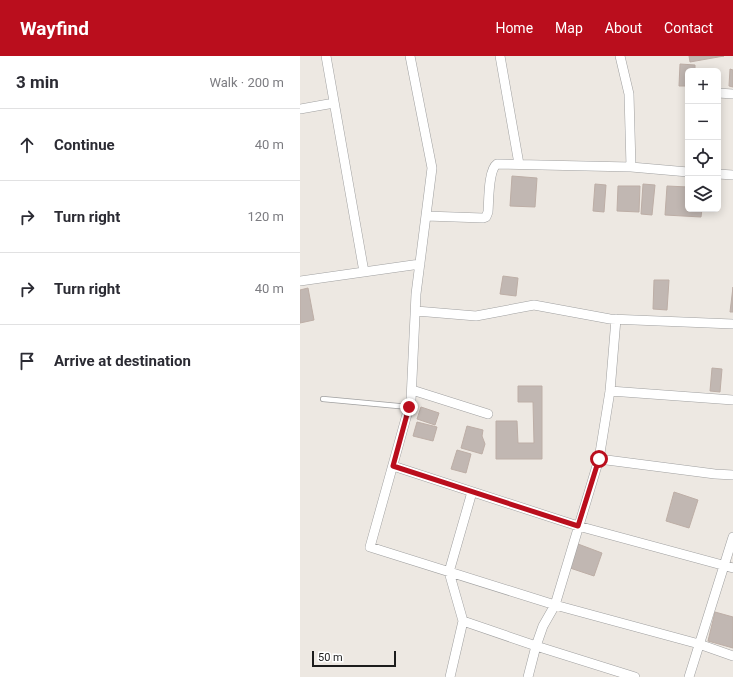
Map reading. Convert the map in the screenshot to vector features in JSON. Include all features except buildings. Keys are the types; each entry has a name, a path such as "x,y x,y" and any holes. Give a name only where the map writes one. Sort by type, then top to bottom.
{"street":[{"path":"326,56 364,272"},
{"path":"410,56 432,168 420,264 412,390 409,407 370,547 555,605 699,644 733,656"},
{"path":"500,56 519,164"},
{"path":"620,56 629,94 631,167"},
{"path":"721,93 733,94"},
{"path":"300,109 334,102"},
{"path":"426,216 486,217 488,212 491,174 496,164 631,167 685,172"},
{"path":"721,174 733,175"},
{"path":"300,281 420,264"},
{"path":"416,311 476,316 534,306 616,319 733,324"},
{"path":"528,677 543,626 555,605 599,459 610,391 616,319"},
{"path":"412,390 488,414"},
{"path":"610,391 733,400"},
{"path":"599,459 733,475"},
{"path":"393,466 578,526 729,567"},
{"path":"450,677 463,621 449,572 472,492"},
{"path":"689,677 699,644 729,567 733,537"},
{"path":"463,621 536,646 605,673 635,677"}],"lane":[{"path":"324,399 409,407"}],"route":[{"path":"409,407 393,466 578,526 599,459"}]}
